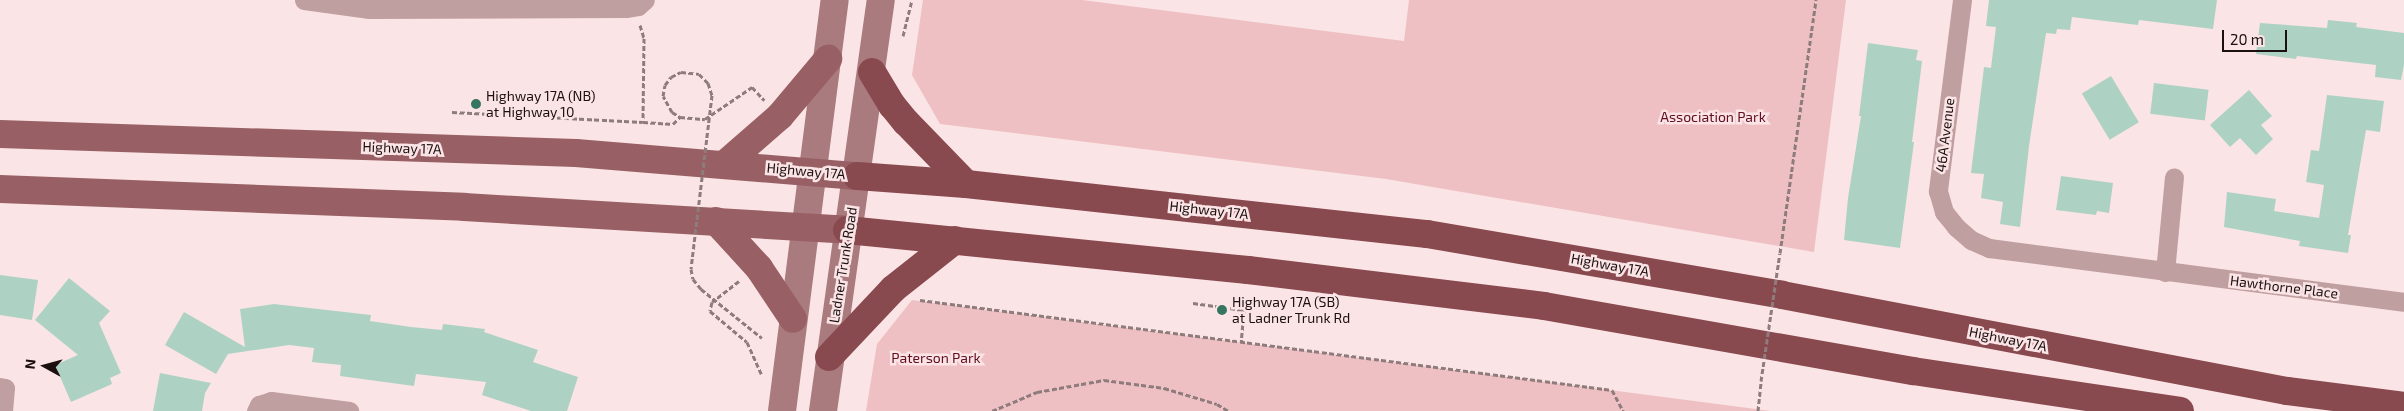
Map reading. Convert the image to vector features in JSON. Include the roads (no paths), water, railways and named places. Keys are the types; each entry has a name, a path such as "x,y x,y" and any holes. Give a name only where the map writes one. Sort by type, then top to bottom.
{"highway":[{"path":"872,72 892,105 906,122 966,184"},
{"name":"Highway 17A","path":"857,176 966,184 1427,234 1782,295 2287,391 2404,406"},
{"path":"847,230 1248,270 1544,306 1913,372 2180,411"},
{"path":"829,357 893,289 955,240"}],"main road":[{"path":"782,411 835,0"},
{"name":"Ladner Trunk Road","path":"823,411 829,357 847,230 857,176 881,0"},
{"path":"725,164 780,116 828,59"},
{"name":"Highway 17A","path":"0,134 576,153 857,176"},
{"path":"0,190 464,207 847,230"},
{"path":"716,221 759,268 793,319"}],"street":[{"name":"46A Avenue","path":"1962,0 1938,191 1944,212 1956,228 1971,240 1989,248"},
{"path":"316,1 370,9 626,8 641,3"},
{"path":"2165,272 2174,177"},
{"name":"Hawthorne Place","path":"1989,248 2404,302"},
{"path":"3,387 3,411"},
{"path":"258,408 271,401 349,411"}],"place":[{"name":"Highway 17A (NB) at Highway 10","path":"476,104"},
{"name":"Highway 17A (SB) at Ladner Trunk Rd","path":"1222,310"}],"park label":[{"name":"Association Park","path":"1713,117"},
{"name":"Paterson Park","path":"936,358"}]}
